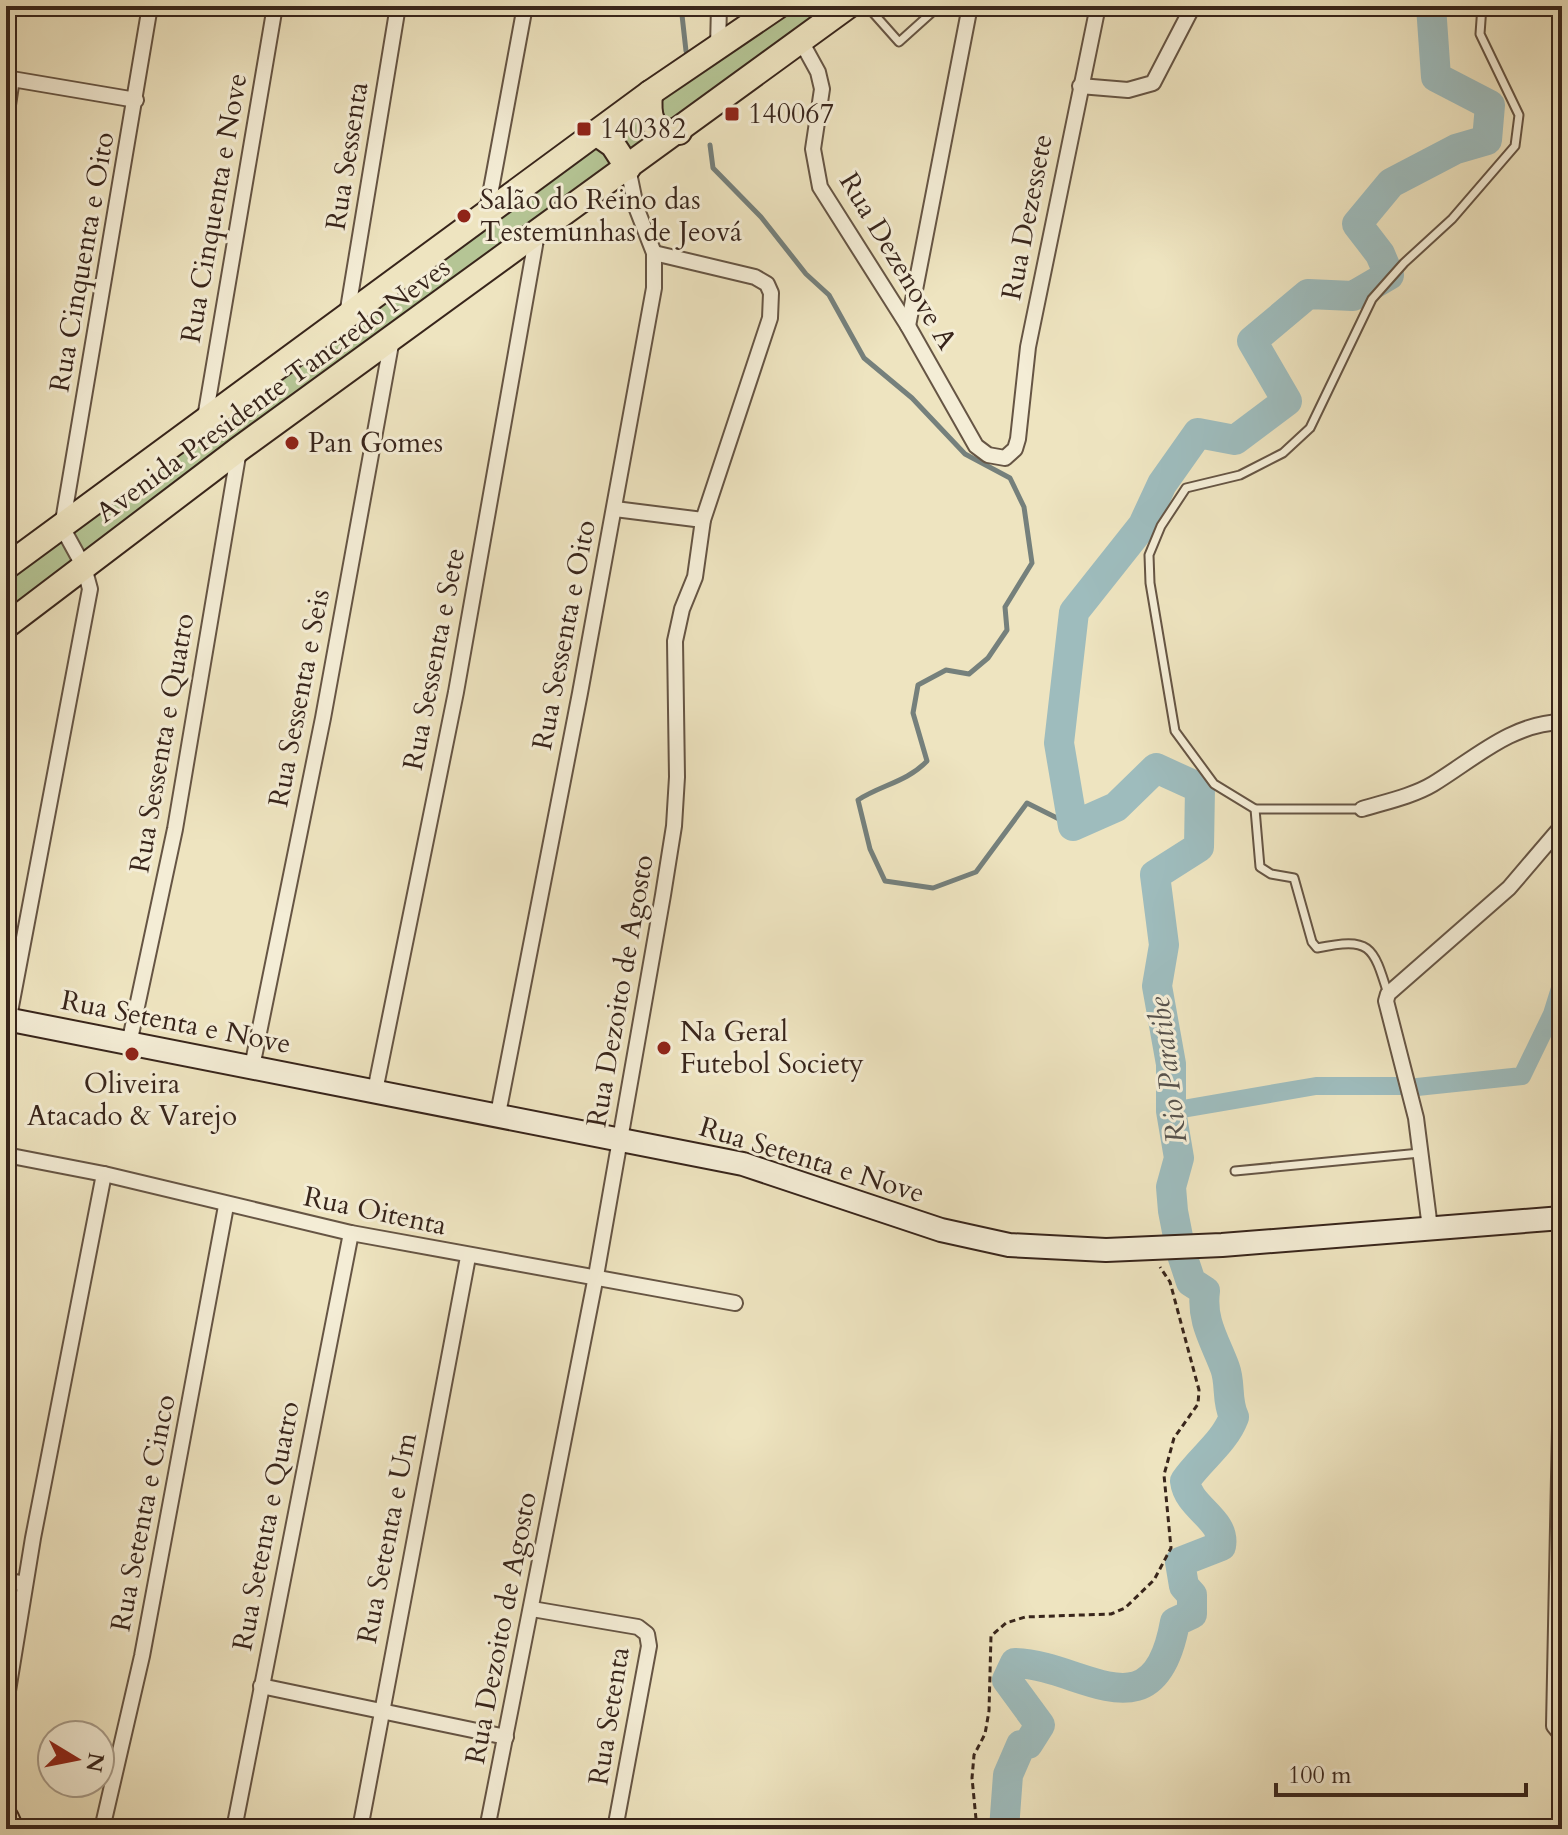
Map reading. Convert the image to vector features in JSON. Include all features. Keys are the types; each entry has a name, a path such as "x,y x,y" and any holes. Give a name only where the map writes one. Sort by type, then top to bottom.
{"main road":[{"name":"Avenida Presidente Tancredo Neves","path":"6,567 487,211 650,93 778,6"},
{"name":"Avenida Presidente Tancredo Neves","path":"6,626 239,449 679,132 848,6"},
{"path":"650,93 648,116 654,126 679,132"},
{"path":"596,133 613,145 628,168"},
{"path":"6,1817 11,1829"}],"street":[{"name":"Rua Cinquenta e Oito","path":"62,527 150,6"},
{"name":"Rua Cinquenta e Nove","path":"205,418 275,6"},
{"name":"Rua Sessenta","path":"347,315 398,6"},
{"path":"487,211 525,6"},
{"path":"718,47 719,6"},
{"path":"908,326 970,6"},
{"name":"Rua Dezessete","path":"1018,439 1028,347 1098,6"},
{"path":"1080,86 1128,90 1153,83 1193,6"},
{"name":"Rua Dezenove A","path":"801,41 818,72 822,89 813,149 820,187 908,326 976,446 988,455 1005,458 1015,449 1018,439"},
{"path":"6,118 9,78 136,100"},
{"name":"Rua Sessenta e Oito","path":"498,1114 648,326 654,253 636,207 628,168"},
{"name":"Rua Sessenta e Sete","path":"375,1091 456,692 537,234"},
{"name":"Rua Dezoito de Agosto","path":"487,1829 596,1276 674,826 678,740 675,641 682,609 695,577 703,520 770,318 771,293 767,284 755,277 654,253"},
{"name":"Rua Sessenta e Seis","path":"252,1067 323,718 392,339"},
{"name":"Rua Sessenta e Quatro","path":"129,1044 175,829 239,449"},
{"path":"615,509 703,520"},
{"path":"7,1024 90,589 84,567 62,527"},
{"path":"1362,809 1430,786 1494,743 1534,726 1562,722"},
{"path":"1430,1228 1416,1118 1386,1001 1388,994 1509,888 1562,826"},
{"name":"Rua Setenta e Nove","path":"7,1024 252,1067 743,1164 928,1226 995,1242 1063,1249 1155,1248 1562,1218"},
{"name":"Rua Oitenta","path":"6,1155 104,1174 226,1206 468,1257 596,1276 735,1303"},
{"path":"6,1703 25,1584 104,1174"},
{"name":"Rua Setenta e Cinco","path":"102,1829 142,1656 226,1206"},
{"name":"Rua Setenta e Quatro","path":"234,1829 351,1233"},
{"name":"Rua Setenta e Um","path":"360,1829 468,1257"},
{"path":"1562,1328 1554,1726 1562,1736"},
{"path":"6,1580 25,1584"},
{"name":"Rua Setenta","path":"532,1609 638,1627 647,1634 649,1646 615,1829"},
{"path":"261,1686 506,1737"},
{"path":"6,1817 23,1829"}],"lane":[{"path":"867,6 899,42 939,6"},
{"path":"1362,809 1255,809 1214,784 1175,731 1150,583 1149,555 1161,526 1186,488 1251,469 1283,453 1310,428 1372,299 1404,263 1452,219 1515,146 1519,115 1480,34 1482,6"},
{"path":"1255,809 1260,867 1271,874 1294,878 1312,942 1317,948 1349,941 1362,944 1375,953 1388,994"},
{"path":"1235,1171 1420,1153"}],"path":[{"path":"977,1829 972,1778 974,1755 985,1734 989,1711 991,1636 1006,1623 1025,1617 1083,1616 1125,1608 1154,1580 1171,1548 1172,1533 1163,1496 1164,1475 1174,1438 1198,1404 1199,1390 1170,1282 1155,1248"}],"green space":[{"path":"786,6 840,6 6,619 6,573"}],"waterway":[{"path":"681,6 686,51"},
{"name":"Rio Paratibe","path":"1004,1829 1008,1775 1021,1745 1028,1744 1040,1725 1007,1680 1015,1663 1113,1687 1133,1687 1151,1678 1165,1657 1175,1622 1192,1614 1192,1595 1184,1586 1180,1562 1221,1546 1218,1528 1193,1499 1185,1481 1224,1435 1234,1417 1227,1374 1207,1321 1205,1291 1191,1282 1173,1211 1171,1187 1179,1158 1171,1111 1171,1064 1157,986 1164,945 1155,875 1199,847 1200,788 1156,768 1116,807 1073,826 1059,743 1074,612 1143,525 1162,484 1198,433 1235,440 1287,401 1252,341 1308,294 1353,296 1389,275 1380,254 1357,224 1391,183 1456,149 1487,140 1490,105 1436,77 1431,6"},
{"path":"710,145 713,168 761,217 806,274 829,295 864,358 912,398 965,454 1010,478 1024,507 1032,563 1005,607 1007,630 988,658 969,674 946,670 918,685 913,713 927,761 911,774 858,800 870,849 885,881 933,888 976,872 1027,803 1073,826"},
{"path":"1417,1087 1522,1076 1552,1014 1562,982"},
{"path":"1171,1111 1316,1086 1401,1086"}],"place":[{"name":"140067","path":"732,114"},
{"name":"140382","path":"584,129"},
{"name":"Salão do Reino das Testemunhas de Jeová","path":"464,216"},
{"name":"Pan Gomes","path":"292,443"},
{"name":"Na Geral Futebol Society","path":"664,1048"},
{"name":"Oliveira Atacado & Varejo","path":"132,1054"}]}
